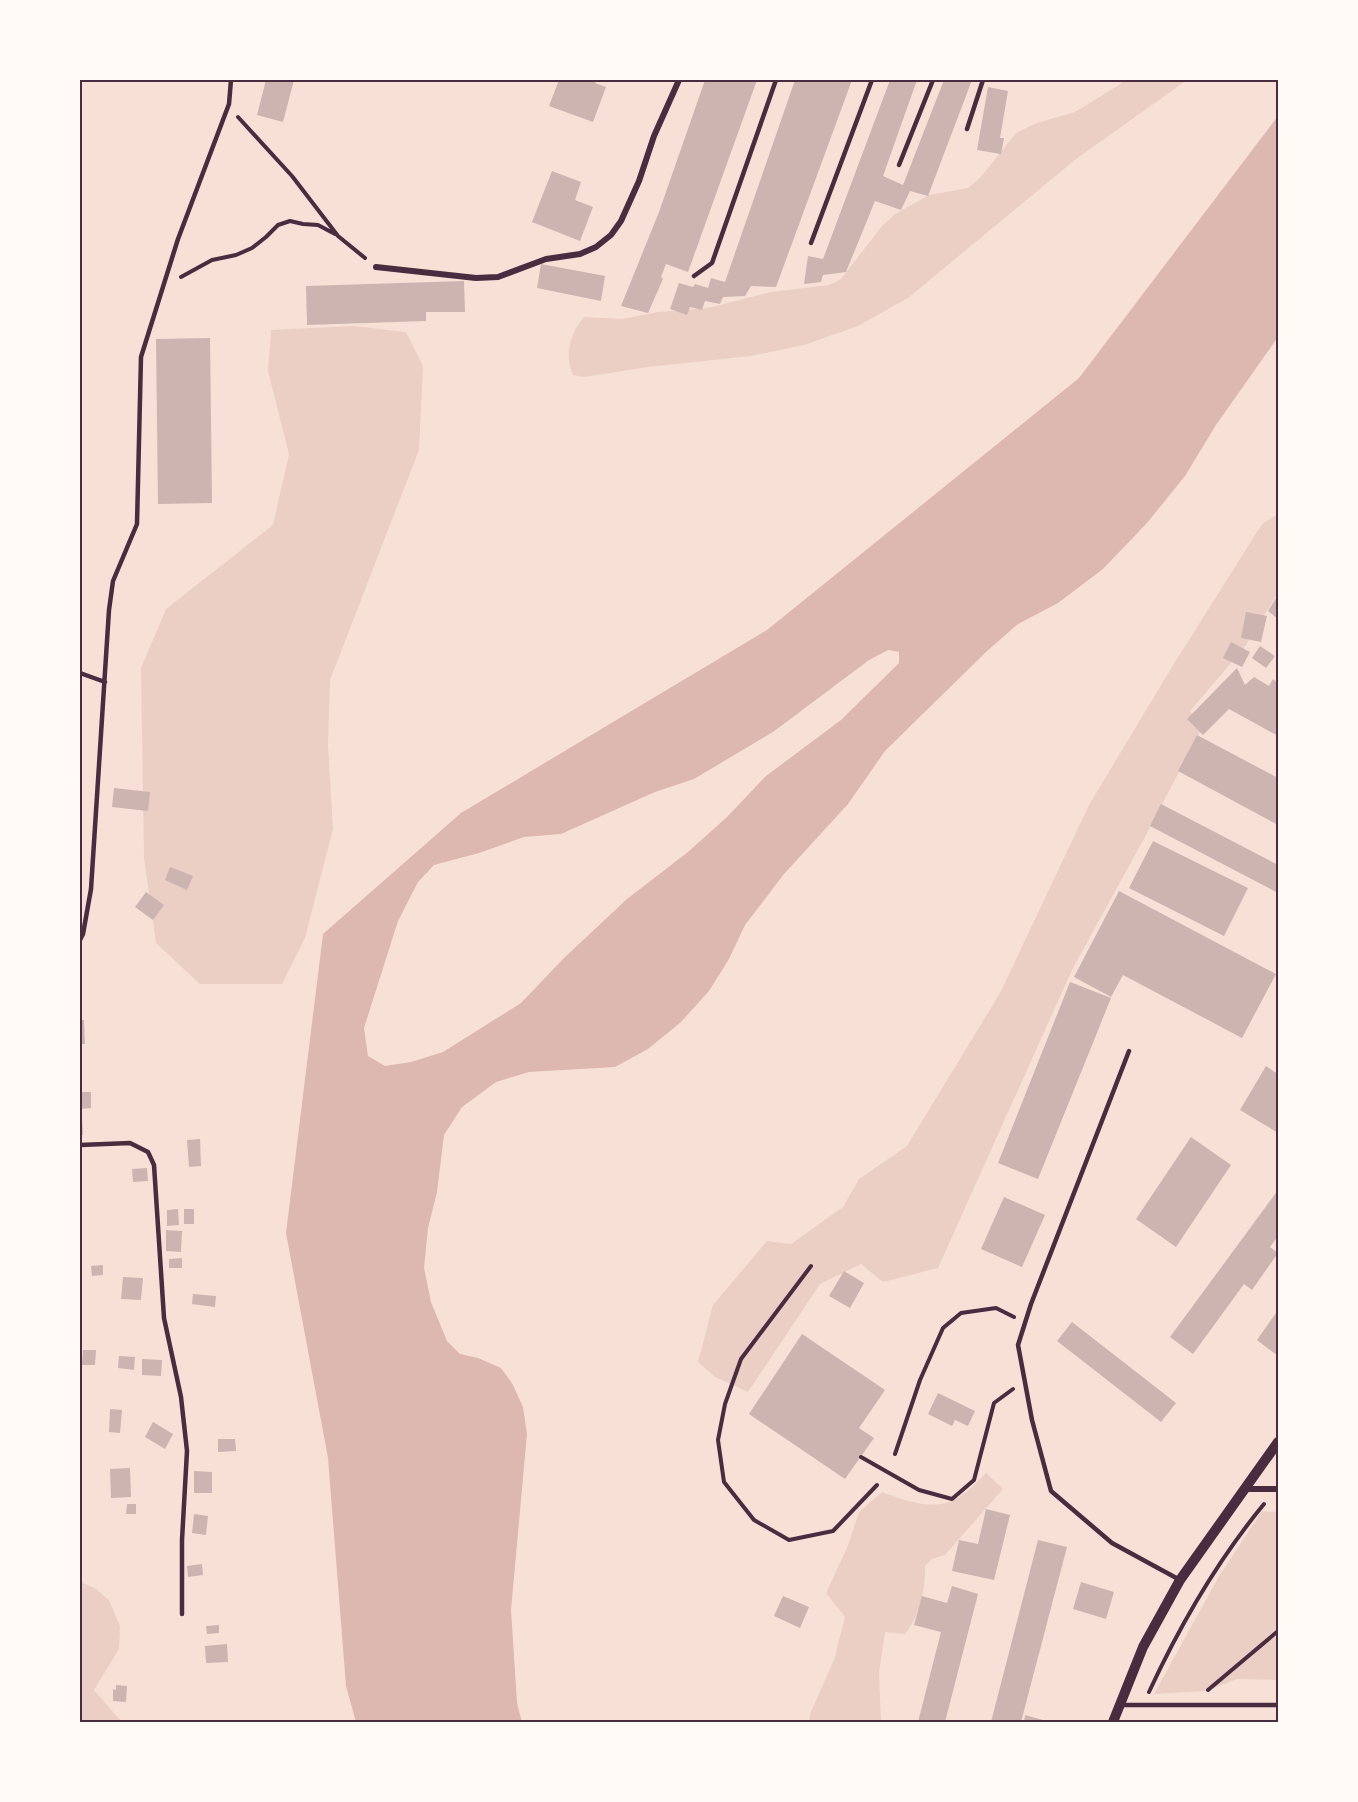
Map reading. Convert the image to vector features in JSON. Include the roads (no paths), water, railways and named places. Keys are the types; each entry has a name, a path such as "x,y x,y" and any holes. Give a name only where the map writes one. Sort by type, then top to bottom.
{"street":[{"path":"376,267 476,278 498,277 546,259 580,254 596,247 612,235 621,220 679,80"},
{"path":"1113,1722 1143,1647 1180,1580 1278,1442"},
{"path":"1244,1489 1277,1489"}],"lane":[{"path":"80,940 91,889 109,610 113,581 137,524 141,357 178,239 229,104 231,80"},
{"path":"693,276 712,263 776,80"},
{"path":"811,243 872,80"},
{"path":"899,165 933,80"},
{"path":"967,129 982,80"},
{"path":"80,673 105,682"},
{"path":"1130,1051 1018,1345 1032,1420 1051,1491 1112,1543 1180,1580"},
{"path":"80,1145 130,1143 148,1152 154,1165 164,1317 181,1397 187,1451 182,1540 182,1614"},
{"path":"1120,1705 1278,1705"}]}
